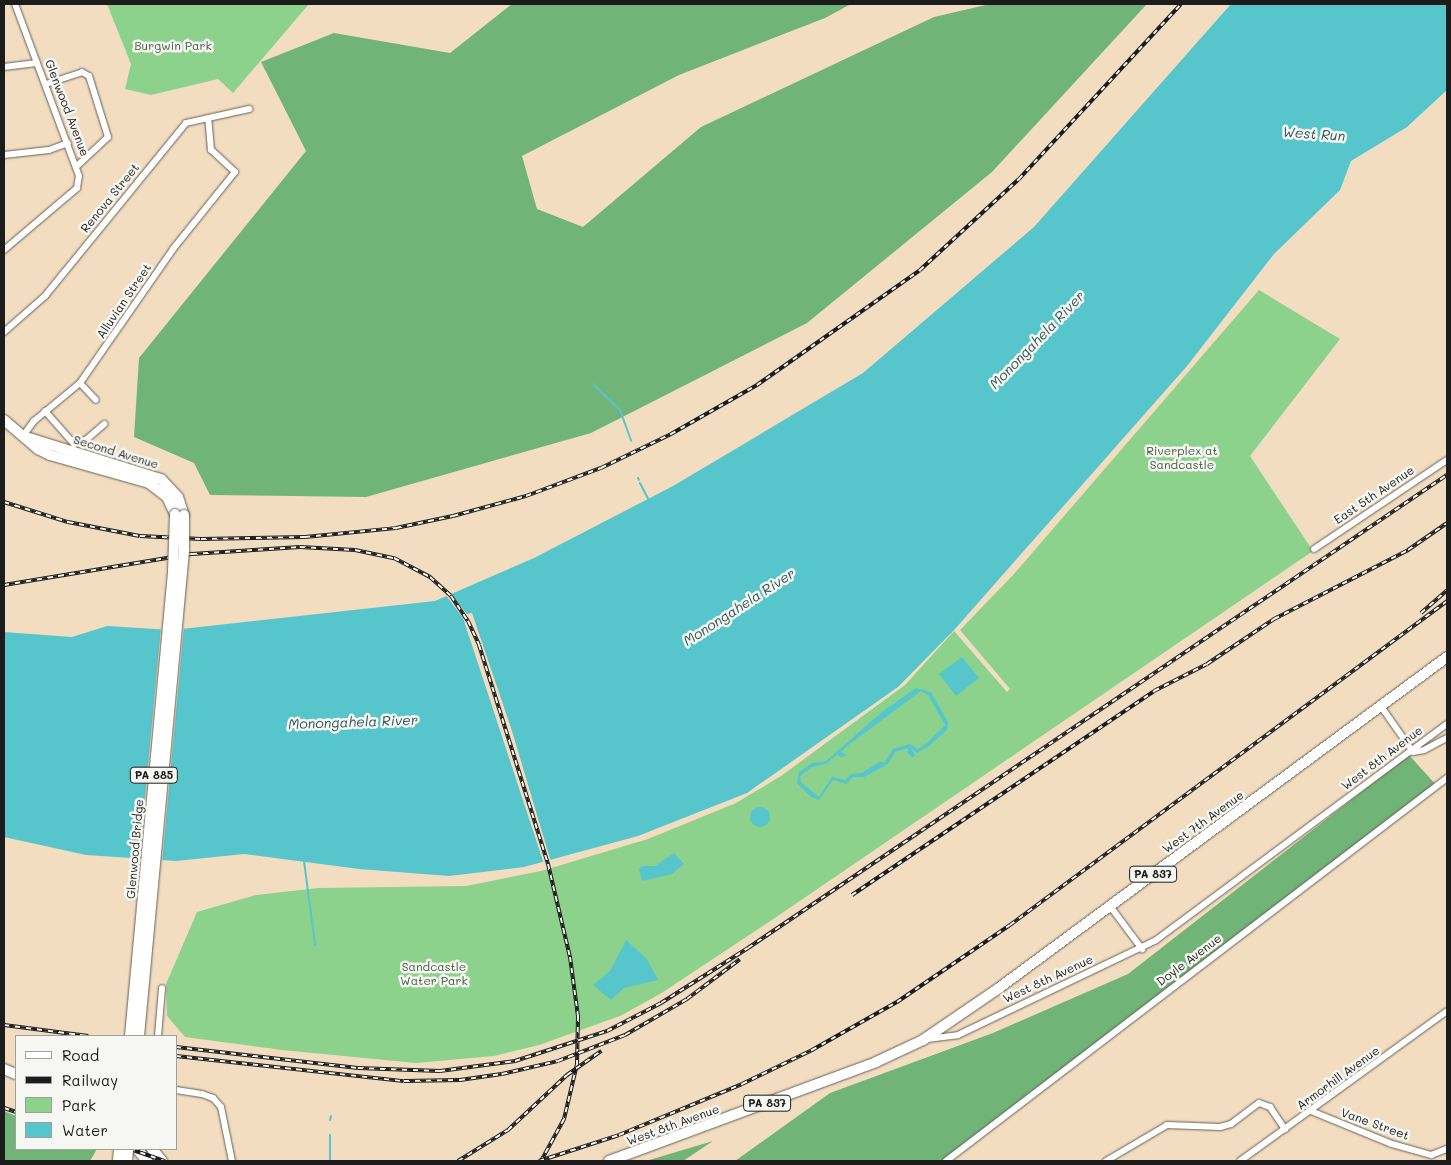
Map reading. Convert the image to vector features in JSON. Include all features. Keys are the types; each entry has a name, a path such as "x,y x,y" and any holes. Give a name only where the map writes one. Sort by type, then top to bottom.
{"main road":[{"name":"Second Avenue","path":"4,420 50,455 149,483 167,498 180,514"},
{"name":"Glenwood Bridge","path":"130,1035 180,514"},
{"name":"Glenwood Bridge","path":"139,1035 184,550 180,514"},
{"name":"West 7th Avenue","path":"923,1040 1110,906 1447,657"},
{"name":"West 8th Avenue","path":"609,1161 876,1062 923,1040"},
{"path":"138,1150 147,1161"},
{"path":"151,1150 157,1161"},
{"path":"151,1150 162,1161"}],"street":[{"name":"Glenwood Avenue","path":"4,250 77,188 78,165 15,4"},
{"path":"4,67 37,63"},
{"path":"46,84 82,72 87,74 105,121 108,137 78,165"},
{"name":"Renova Street","path":"4,332 45,296 186,123 250,109"},
{"name":"Alluvian Street","path":"23,436 45,411 80,383 172,249 235,172 211,150 208,118"},
{"path":"4,155 49,150 68,143"},
{"path":"80,383 96,400"},
{"path":"45,411 74,444 87,439 104,424"},
{"name":"East 5th Avenue","path":"1314,549 1447,460"},
{"path":"1380,706 1413,752 1424,750 1447,738"},
{"name":"West 8th Avenue","path":"923,1040 958,1035 1142,949 1413,752 1447,724"},
{"name":"Doyle Avenue","path":"946,1161 1447,778"},
{"path":"1110,906 1142,949"},
{"path":"158,1035 162,988"},
{"name":"Armorhill Avenue","path":"1240,1161 1447,1011"},
{"path":"178,1090 202,1094 213,1098 220,1107 232,1161"},
{"path":"1106,1161 1167,1125 1220,1127 1231,1124 1259,1103 1270,1107 1285,1130"},
{"name":"Vane Street","path":"1311,1111 1432,1158"},
{"path":"1432,1158 1447,1149"}],"green space":[{"name":"Burgwin Park","path":"107,4 309,4 233,93 218,79 151,95 125,89 131,64"},
{"path":"512,4 851,4 825,18 679,75 522,156 537,209 583,227 701,127 934,17 990,4 1147,4 992,172 807,323 591,433 366,497 210,495 194,463 134,437 139,358 306,151 261,62 334,33 450,53"},
{"name":"Sandcastle Water Park","path":"1259,290 1340,339 1250,456 1313,551 769,922 660,994 620,1016 539,1045 494,1056 416,1063 282,1050 185,1037 167,1016 166,984 197,912 256,895 318,888 466,886 541,871 648,839 736,803 781,776 905,685 954,631 1007,692 1010,689 960,630 1014,574"},
{"path":"1409,755 1437,786 944,1161 735,1161 830,1093 993,1033 1128,974"},
{"path":"4,1111 15,1116 15,1150 96,1150 90,1161 4,1161"},
{"path":"713,1141 683,1161 646,1161"}],"water":[{"path":"1231,4 1447,4 1447,90 1407,127 1351,161 1340,190 1274,254 1187,366 955,629 898,687 747,793 638,836 524,867 449,876 359,869 244,854 176,861 86,855 4,837 4,632 72,637 107,626 172,630 435,601 534,558 673,486 863,373 1034,227"},
{"path":"962,657 979,678 956,696 939,674"},
{"path":"916,688 931,692 948,722 947,730 929,746 917,753 911,749 916,756 912,758 907,752 909,748 895,752 888,764 864,777 853,777 846,784 833,780 819,800 811,797 797,783 799,772 812,763 826,761 883,711","holes":["921,691 928,695 945,725 927,743 918,749 910,744 893,749 885,762 879,762 862,773 851,774 845,780 832,777 819,797 801,782 800,776 812,767 826,764 838,754 841,758 847,755 841,752 847,746"]},
{"path":"760,807 767,810 770,817 767,824 760,827 753,824 750,817 753,810"},
{"path":"674,853 684,864 672,874 642,881 639,869 642,866 655,866"},
{"path":"626,940 647,959 658,980 624,988 611,1000 593,985 610,971"}],"pier":[{"path":"449,592 467,614 472,613 512,731 551,862 544,864 463,618 445,594"},
{"path":"184,626 162,863 139,861 161,627"}],"waterway":[{"path":"593,384 620,410 631,441"},
{"path":"640,483 649,501"},
{"path":"304,861 315,945"},
{"path":"330,1120 331,1116"},
{"path":"330,1135 330,1161"}],"railway":[{"path":"4,502 68,522 140,536 201,539 305,537 396,528 453,516 526,496 601,468 671,434 757,385 920,270 1019,179 1181,4"},
{"path":"178,1047 358,1068 440,1071 515,1061 607,1031 661,1003 748,948 1447,475"},
{"path":"852,895 1154,691 1207,664 1274,619 1408,550 1447,523"},
{"path":"4,585 192,554 300,547 355,550 394,558 430,577 451,596 468,621 479,645 548,864 570,957 578,1016 577,1064 564,1119 541,1161"},
{"path":"1421,613 1447,590"},
{"path":"539,1161 619,1135 742,1084 812,1050 897,1002 1010,925 1447,601"},
{"path":"178,1056 404,1081 460,1080 502,1074 558,1061 625,1035 687,999 740,959"},
{"path":"4,1025 80,1035"},
{"path":"458,1161 508,1130 567,1075 601,1051"},
{"path":"4,1108 15,1112"},
{"path":"133,1150 165,1161"}],"water label":[{"name":"West Run","path":"1314,134"},
{"name":"Monongahela River","path":"1037,340"},
{"name":"Monongahela River","path":"739,607"},
{"name":"Monongahela River","path":"353,722"}],"park label":[{"name":"Riverplex at Sandcastle","path":"1182,458"}]}
